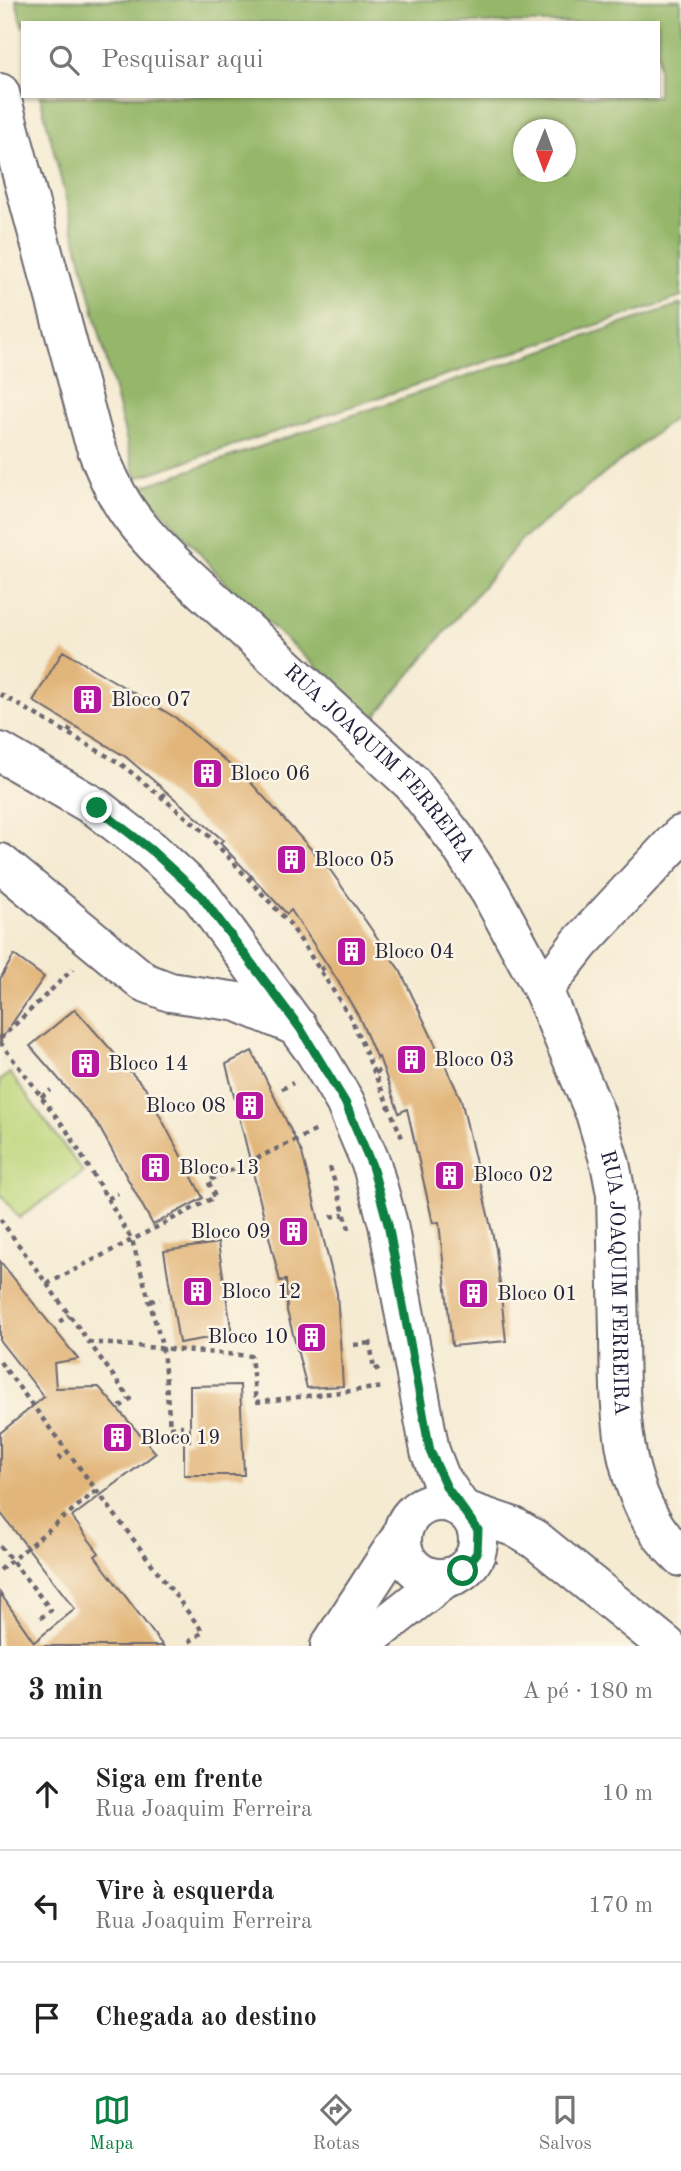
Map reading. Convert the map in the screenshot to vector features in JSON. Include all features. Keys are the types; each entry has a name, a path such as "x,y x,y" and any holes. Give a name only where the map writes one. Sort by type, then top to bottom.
{"street":[{"name":"RUA JOAQUIM FERREIRA","path":"0,93 93,438 109,485 123,509 141,533 412,783 455,838 490,892 543,990 595,1114 616,1194 620,1412 636,1490 651,1519 681,1557"},
{"path":"0,752 97,808 150,849 201,896 300,1028 345,1102 372,1166 388,1224 430,1451 440,1477 478,1530 479,1542 487,1562"},
{"path":"543,990 580,943 681,835"},
{"path":"0,863 144,982 170,992 238,1002 300,1028"},
{"path":"430,1451 427,1477 403,1548 415,1569 426,1576 487,1562 667,1646"},
{"path":"330,1646 410,1522 441,1502 514,1527 487,1562 359,1646"}],"path":[{"path":"68,733 74,724"},
{"path":"162,797 168,790"},
{"path":"249,879 255,873"},
{"path":"80,963 0,1040 68,1131 132,1240 163,1349 170,1427 183,1426"},
{"path":"320,970 327,966"},
{"path":"375,1073 382,1069"},
{"path":"287,1072 300,1095"},
{"path":"282,1089 293,1083"},
{"path":"41,1097 51,1090"},
{"path":"313,1118 323,1141"},
{"path":"47,1284 215,1197 208,1181 319,1129"},
{"path":"330,1166 351,1236"},
{"path":"108,1199 118,1194"},
{"path":"331,1217 344,1214"},
{"path":"0,1219 130,1399 120,1408"},
{"path":"150,1301 160,1299"},
{"path":"59,1322 69,1315"},
{"path":"368,1331 374,1370 391,1364"},
{"path":"88,1342 251,1356 256,1402 396,1386"},
{"path":"354,1345 370,1343"},
{"path":"0,1362 203,1632 189,1642"},
{"path":"58,1459 67,1452"},
{"path":"0,1570 97,1490"},
{"path":"0,1546 51,1610 38,1620"}],"green space":[{"path":"16,0 681,0 681,297 136,478 41,98 660,98 660,21 21,21"},
{"path":"681,304 681,413 522,539 373,719 232,590 141,487"},
{"path":"10,1073 83,1172 19,1218 0,1193 0,1080"}],"building":[{"path":"63,651 176,718 253,785 331,871 401,972 461,1099 496,1249 506,1341 452,1346 439,1222 433,1223 407,1109 399,1113 379,1057 377,1059 359,1017 336,978 291,910 287,914 220,843 223,840 126,757 33,701"},
{"path":"14,955 44,977 0,1041 0,979"},
{"path":"75,1009 146,1089 203,1198 153,1225 97,1123 30,1046"},
{"path":"252,1051 302,1153 337,1293 343,1386 307,1388 287,1311 286,1280 280,1281 226,1064"},
{"name":"Bloco 12","path":"218,1243 232,1334 179,1343 164,1251"},
{"path":"0,1261 78,1359 54,1363 56,1388 99,1387 156,1453 72,1517 99,1553 95,1556 163,1646 0,1646 0,1593 34,1642 75,1609 0,1512 0,1433 44,1397 0,1341"},
{"path":"240,1385 244,1475 184,1475 184,1441 190,1441 190,1386"}],"place":[{"name":"Bloco 07","path":"88,700"},
{"name":"Bloco 06","path":"207,774"},
{"name":"Bloco 05","path":"291,860"},
{"name":"Bloco 04","path":"351,952"},
{"name":"Bloco 03","path":"411,1060"},
{"name":"Bloco 14","path":"85,1064"},
{"name":"Bloco 08","path":"249,1106"},
{"name":"Bloco 13","path":"156,1168"},
{"name":"Bloco 02","path":"450,1175"},
{"name":"Bloco 09","path":"294,1232"},
{"name":"Bloco 12","path":"198,1292"},
{"name":"Bloco 01","path":"474,1294"},
{"name":"Bloco 10","path":"311,1337"},
{"name":"Bloco 19","path":"117,1438"}],"route":[{"path":"97,808 150,849 201,896 300,1028 345,1102 372,1166 388,1224 430,1451 440,1477 478,1530 477,1553 463,1571"}]}
